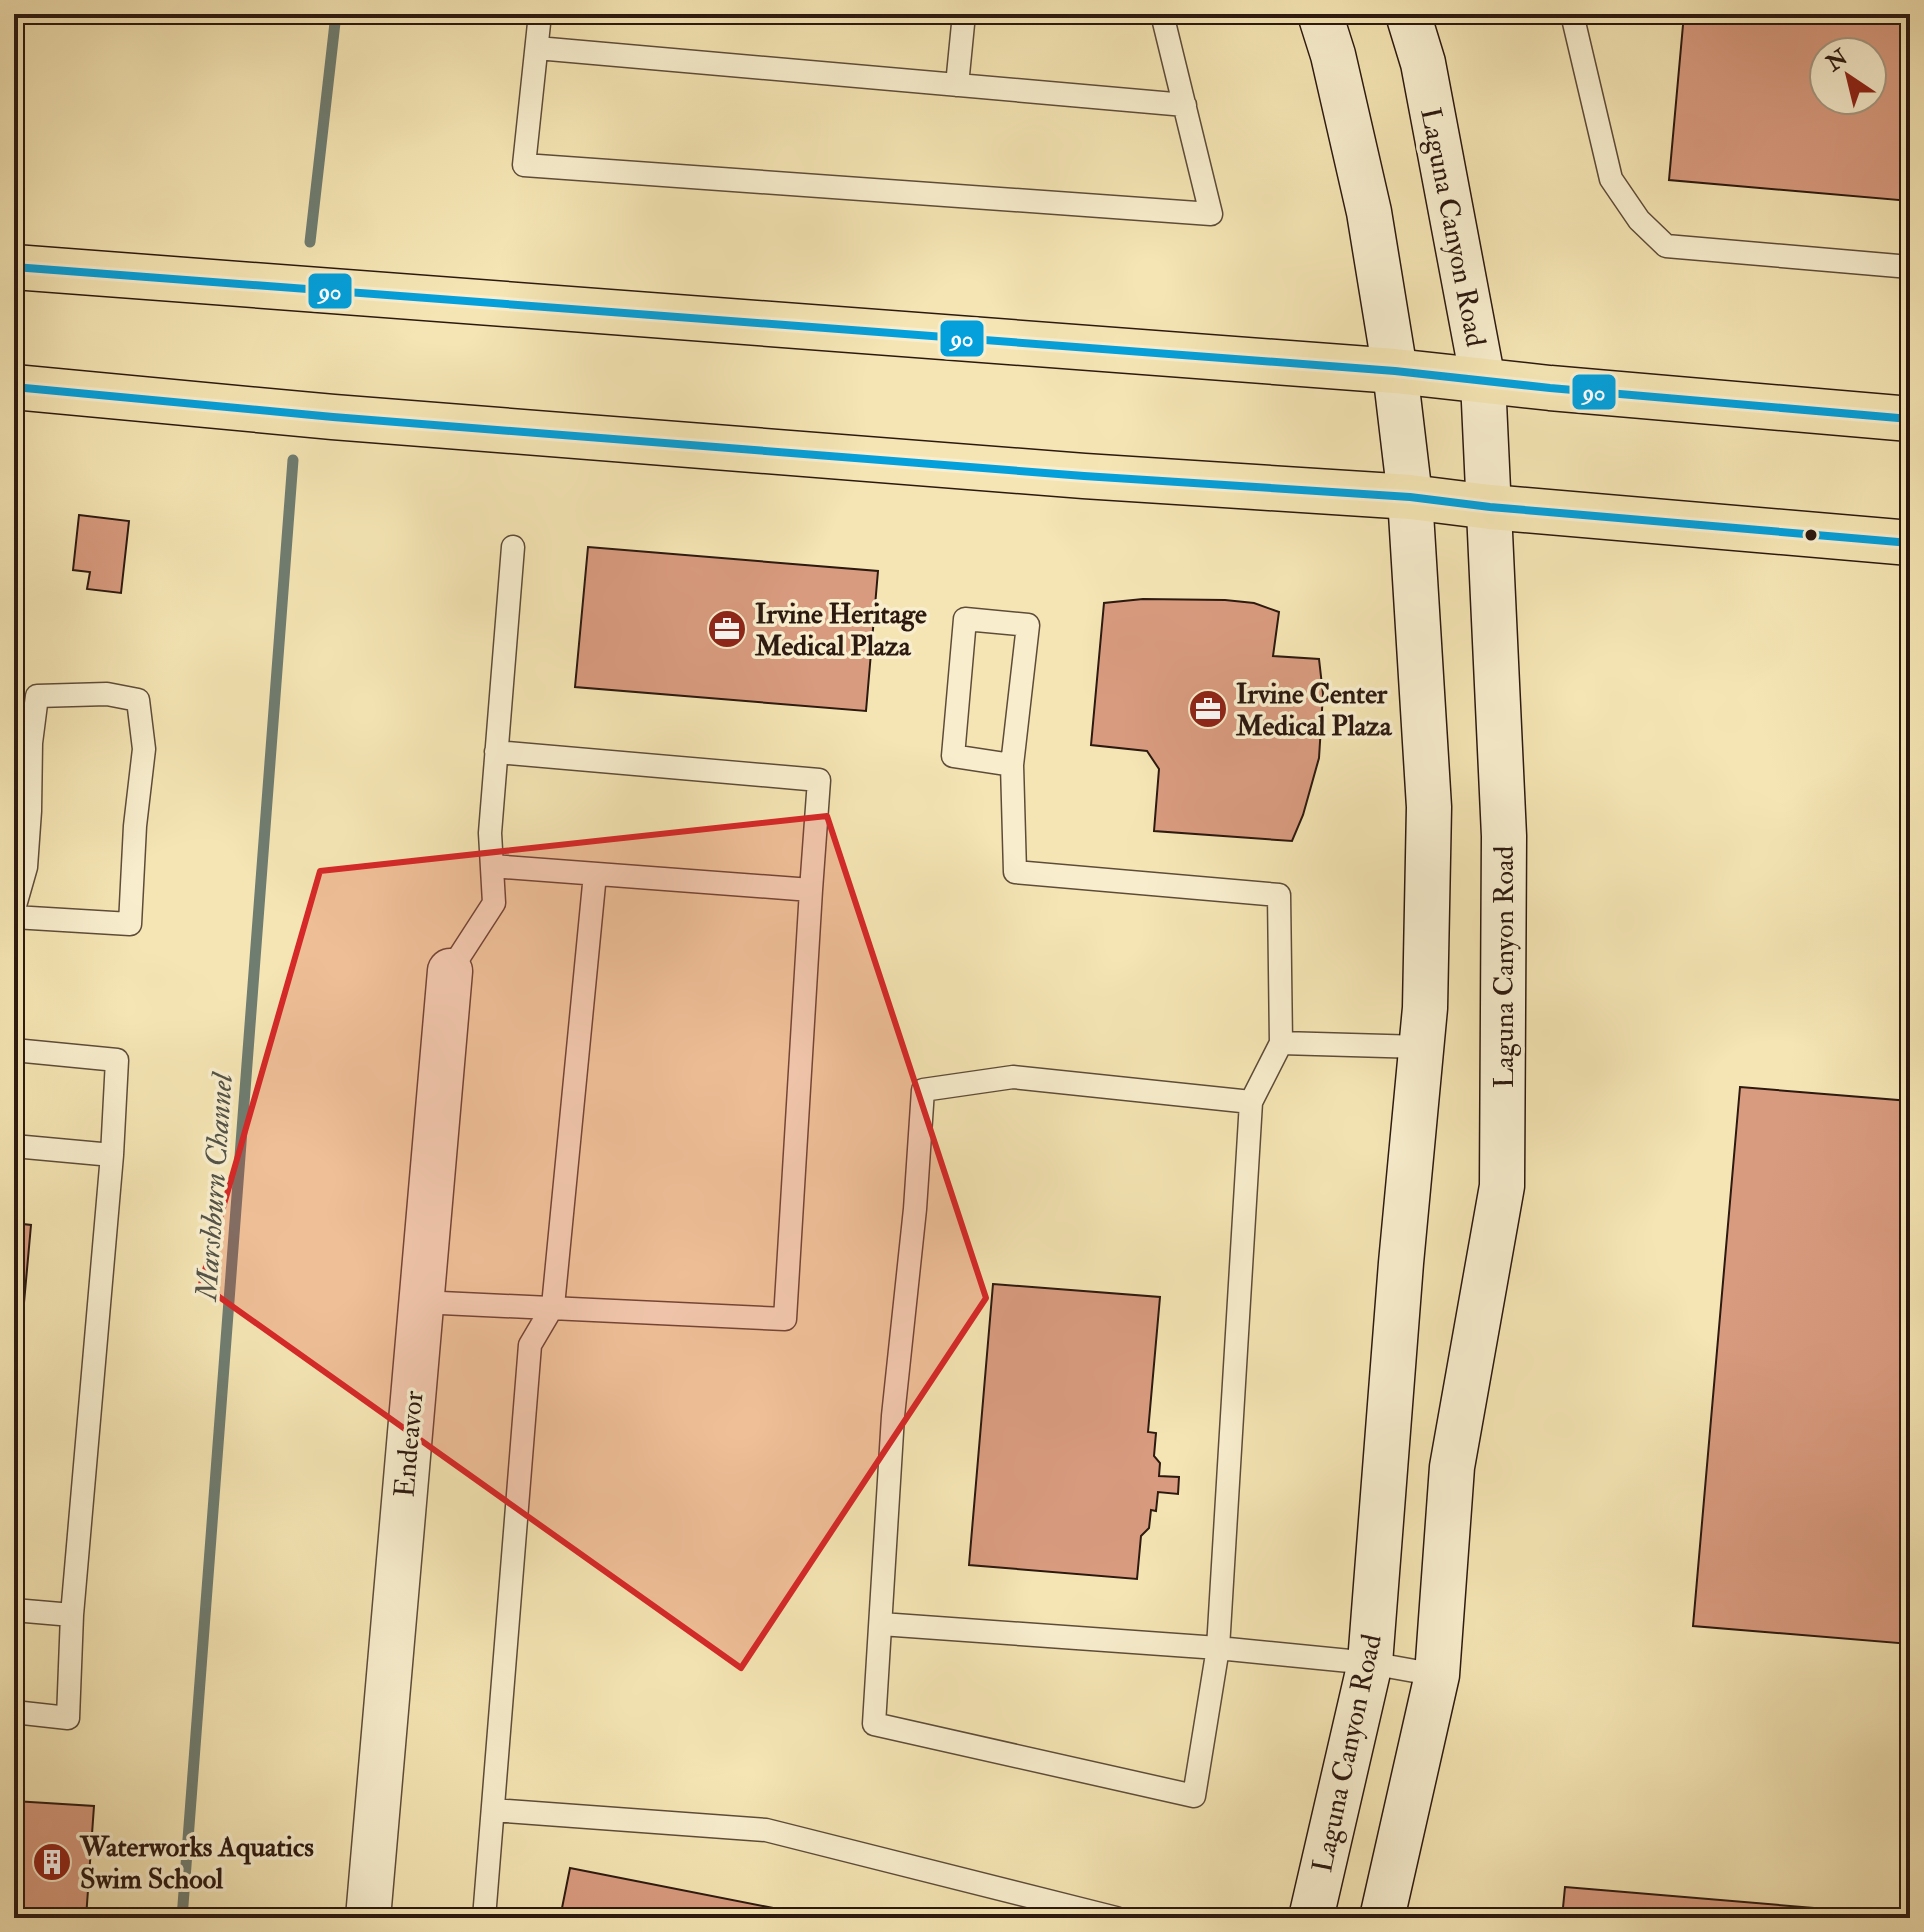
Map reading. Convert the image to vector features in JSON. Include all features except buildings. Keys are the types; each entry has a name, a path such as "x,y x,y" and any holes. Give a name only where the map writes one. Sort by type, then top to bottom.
{"main road":[{"name":"Laguna Canyon Road","path":"1311,1918 1370,1663 1401,1263 1425,1008 1429,807 1410,497 1395,371 1369,212 1333,55 1320,14"},
{"name":"Laguna Canyon Road","path":"1382,1918 1437,1675 1452,1467 1502,1186 1504,836 1483,381 1423,63 1408,14"},
{"path":"14,267 1395,371 1910,419"},
{"path":"14,387 333,417 1084,476 1410,497 1490,507 1910,543"},
{"name":"Endeavor","path":"368,1918 450,971"}],"lane":[{"path":"540,14 524,165 1211,214 1162,14"},
{"path":"957,85 964,14"},
{"path":"1572,14 1611,179 1639,220 1666,246 1910,267"},
{"path":"537,48 1185,105"},
{"path":"450,971 494,903 490,833 513,547"},
{"path":"1012,765 953,756 965,619 1028,625 1012,765 1015,872 1279,895 1281,1043 1251,1102 1218,1648 1194,1796 874,1724 893,1416 915,1209 923,1090 1013,1077 1251,1102"},
{"path":"14,909 26,867 31,743 37,696 107,694 138,700 144,749 135,826 130,924 14,917"},
{"path":"420,1302 785,1319 819,780 496,752"},
{"path":"492,866 811,890"},
{"path":"484,1918 530,1345 553,1306 595,874"},
{"path":"1281,1043 1421,1047"},
{"path":"14,1050 117,1060 112,1155 72,1615 68,1718 14,1712"},
{"path":"14,1146 112,1155"},
{"path":"14,1610 72,1615"},
{"path":"881,1624 1218,1648 1370,1663 1437,1675"},
{"path":"493,1810 766,1830 1052,1910 1116,1918"}],"highlighted area":[{"path":"827,816 986,1298 741,1668 201,1284 320,871"}],"waterway":[{"name":"Marshburn Channel","path":"310,242 336,14"},
{"name":"Marshburn Channel","path":"182,1918 293,460"}],"transit line":[{"name":"90","path":"14,267 1395,371 1550,388 1910,419"},
{"name":"90","path":"14,387 333,417 1084,476 1410,497 1490,507 1910,543"}],"place":[{"name":"Irvine Heritage Medical Plaza","path":"727,629"},
{"name":"Irvine Center Medical Plaza","path":"1208,709"},
{"name":"Waterworks Aquatics Swim School","path":"52,1862"}]}
